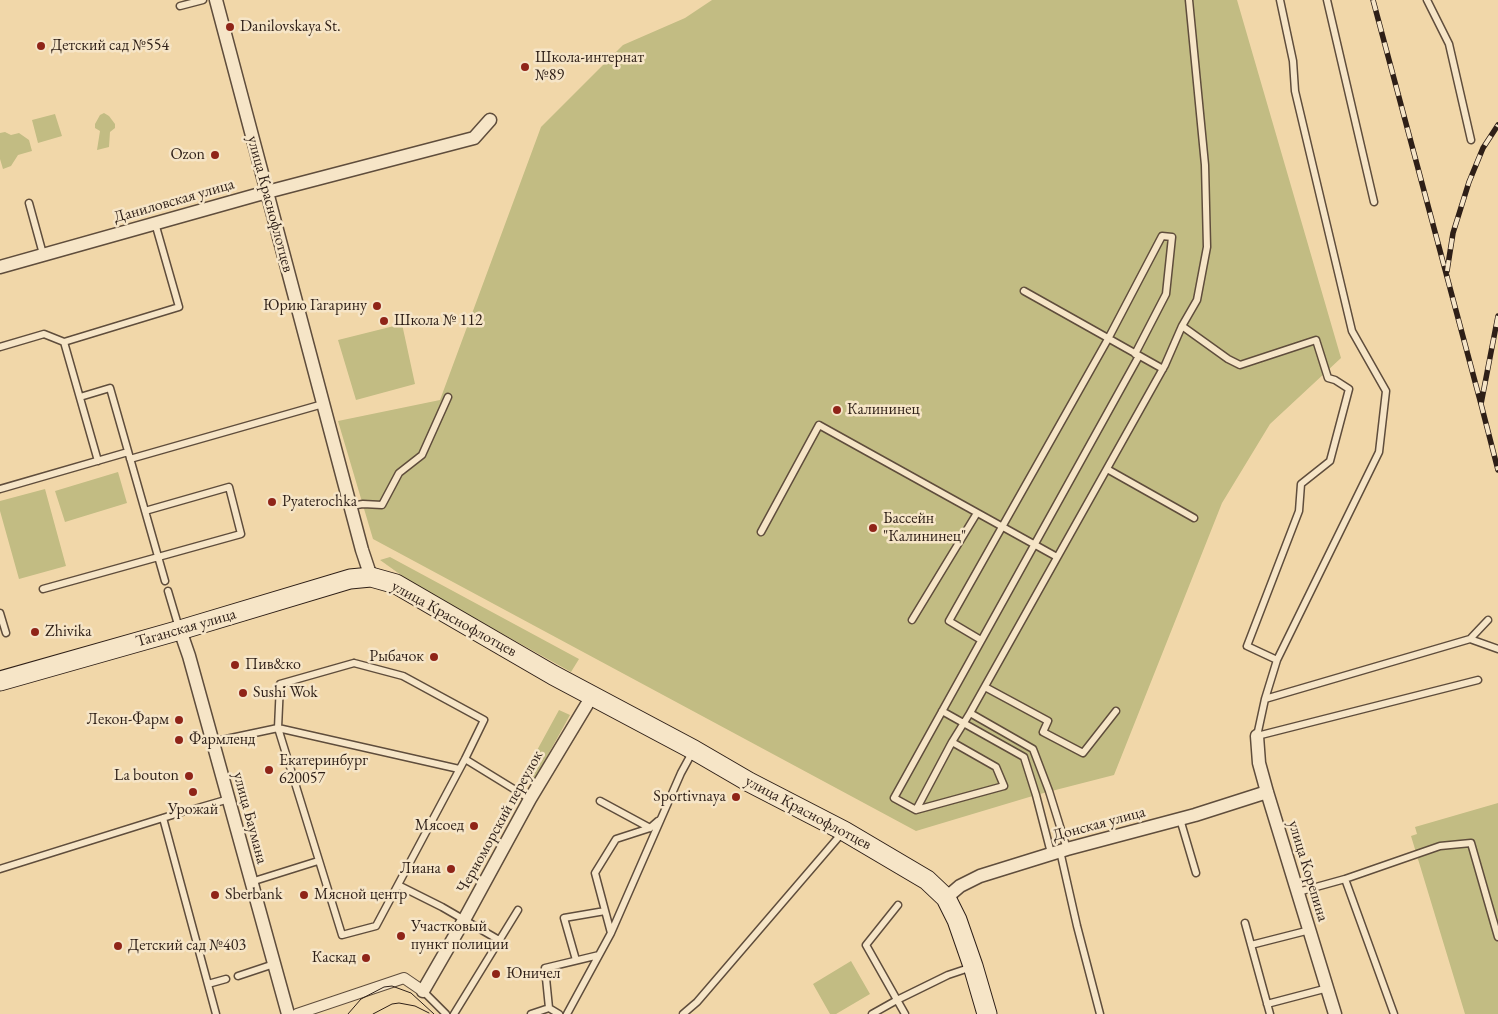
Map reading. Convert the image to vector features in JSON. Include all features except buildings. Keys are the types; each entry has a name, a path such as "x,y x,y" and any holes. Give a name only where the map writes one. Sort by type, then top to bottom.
{"main road":[{"name":"Таганская улица","path":"0,681 350,579 371,578"},
{"name":"улица Краснофлотцев","path":"371,578 396,584 592,696 694,750 749,782 844,831 927,880 946,898 956,920 973,966 987,1014"}],"street":[{"name":"улица Краснофлотцев","path":"216,0 350,506 371,578"},
{"name":"Даниловская улица","path":"0,267 267,192 474,138 490,120"},
{"name":"улица Баумана","path":"180,630 189,656 288,1014"},
{"name":"Черноморский переулок","path":"423,991 530,800 592,696"},
{"name":"улица Корепина","path":"1257,736 1260,763 1267,792 1335,1014"},
{"name":"Донская улица","path":"946,898 960,886 980,876 1059,851 1180,819 1267,792"},
{"path":"297,1014 404,978 423,991"}],"lane":[{"path":"180,6 203,0"},
{"path":"916,810 952,742 1163,369 1182,326 1197,300 1207,247 1205,165 1190,0"},
{"path":"1280,0 1293,61 1295,91 1352,331 1386,391 1379,452 1277,660 1265,699 1257,736 1478,680"},
{"path":"1327,0 1374,202"},
{"path":"1426,0 1449,44 1471,140"},
{"path":"29,203 43,254"},
{"path":"0,347 44,334 64,342 179,307 154,224"},
{"path":"952,742 996,767 1004,786 916,810 894,798 1034,544 1137,355 1166,294 1172,237 1162,236 1108,339 948,621 981,640"},
{"path":"1024,291 1163,369"},
{"path":"1182,326 1228,359 1240,365 1316,340 1328,378 1349,389 1330,461 1301,484 1299,511 1247,646 1277,660"},
{"path":"64,342 98,461"},
{"path":"80,397 110,388 165,581"},
{"path":"350,506 364,504 382,505 399,473 422,455 448,397"},
{"path":"0,489 98,461 129,456 323,404"},
{"path":"761,532 819,425 1058,557"},
{"path":"1107,469 1194,518"},
{"path":"44,589 242,534 229,487 145,511"},
{"path":"912,620 977,513"},
{"path":"168,591 180,630"},
{"path":"0,613 6,633"},
{"path":"1265,699 1470,639 1488,620"},
{"path":"1470,639 1498,649"},
{"path":"354,663 404,676 484,720 465,759 376,926 342,935 278,728 280,684 354,663"},
{"path":"985,686 1048,720 1043,732 1083,753 1116,711"},
{"path":"942,711 1024,757 1036,795 1059,851"},
{"path":"970,713 1033,749 1050,791 1059,851 1076,926 1100,1014"},
{"path":"212,742 278,728 459,769"},
{"path":"567,1014 612,933 681,773 694,750"},
{"path":"465,759 530,800"},
{"path":"191,810 228,799"},
{"path":"600,801 650,828"},
{"path":"0,869 182,812"},
{"path":"163,818 216,1014"},
{"path":"612,933 595,873 616,839 650,828 661,818"},
{"path":"1180,819 1196,873"},
{"path":"682,1014 697,1002 844,831"},
{"path":"1298,892 1345,879 1440,846 1471,843 1498,937"},
{"path":"251,882 318,861"},
{"path":"1345,879 1394,1014"},
{"path":"398,885 442,907 498,940"},
{"path":"898,905 866,944 905,1014"},
{"path":"454,1014 518,910"},
{"path":"576,960 564,918 605,910"},
{"path":"1245,923 1270,1014"},
{"path":"1251,945 1310,930"},
{"path":"549,1008 545,968 599,955"},
{"path":"238,976 274,964"},
{"path":"872,1014 948,975 973,966"},
{"path":"208,984 226,979"},
{"path":"1267,1004 1328,988"},
{"path":"423,991 446,1014"},
{"path":"531,1014 549,1008 559,1014"}],"shaded area":[{"name":"Калининец","path":"712,0 1237,0 1341,358 1270,424 1222,503 1114,775 1036,795 916,831 373,539 338,421 440,400 541,127 623,45 685,18"},
{"path":"104,113 115,124 115,128 110,132 109,147 97,150 100,131 95,128 95,124 100,115"},
{"path":"55,114 62,136 38,143 32,120"},
{"path":"5,132 11,135 19,133 29,140 32,151 18,155 11,166 3,169 0,159 0,133"},
{"path":"402,324 415,384 356,400 338,340"},
{"path":"118,472 127,503 65,522 55,491"},
{"path":"45,489 66,566 19,579 0,511 0,501"},
{"path":"390,557 579,659 571,672 415,585 380,560"},
{"path":"559,710 570,715 534,780 522,787 518,785"},
{"path":"1498,803 1498,1014 1465,1014 1411,836 1417,834 1415,827"},
{"path":"851,961 870,994 836,1014 830,1014 813,984"}],"tram line":[{"path":"348,1014 361,999 384,987 392,986 411,993 434,1014"},
{"path":"373,1014 392,1004 399,1003 415,1006 429,1013"}],"railway":[{"path":"1373,0 1481,404"},
{"path":"1447,271 1453,233 1469,182 1483,148 1498,125"},
{"path":"1498,316 1481,404 1498,470"}],"place":[{"name":"Danilovskaya St.","path":"230,27"},
{"name":"Детский сад №554","path":"41,46"},
{"name":"Школа-интернат №89","path":"525,67"},
{"name":"Ozon","path":"215,155"},
{"name":"Юрию Гагарину","path":"377,306"},
{"name":"Школа № 112","path":"384,321"},
{"name":"Калининец","path":"837,410"},
{"name":"Pyaterochka","path":"272,502"},
{"name":"Бассейн \"Калининец\"","path":"873,528"},
{"name":"Zhivika","path":"35,632"},
{"name":"Рыбачок","path":"434,657"},
{"name":"Пив&ко","path":"235,665"},
{"name":"Sushi Wok","path":"243,693"},
{"name":"Лекон-Фарм","path":"179,720"},
{"name":"Фармленд","path":"179,740"},
{"name":"Екатеринбург 620057","path":"269,770"},
{"name":"La bouton","path":"189,776"},
{"name":"Урожай","path":"193,792"},
{"name":"Sportivnaya","path":"736,797"},
{"name":"Мясоед","path":"474,826"},
{"name":"Лиана","path":"451,869"},
{"name":"Sberbank","path":"215,895"},
{"name":"Мясной центр","path":"304,895"},
{"name":"Участковый пункт полиции","path":"401,936"},
{"name":"Детский сад №403","path":"118,946"},
{"name":"Каскад","path":"366,958"},
{"name":"Юничел","path":"496,974"}]}
